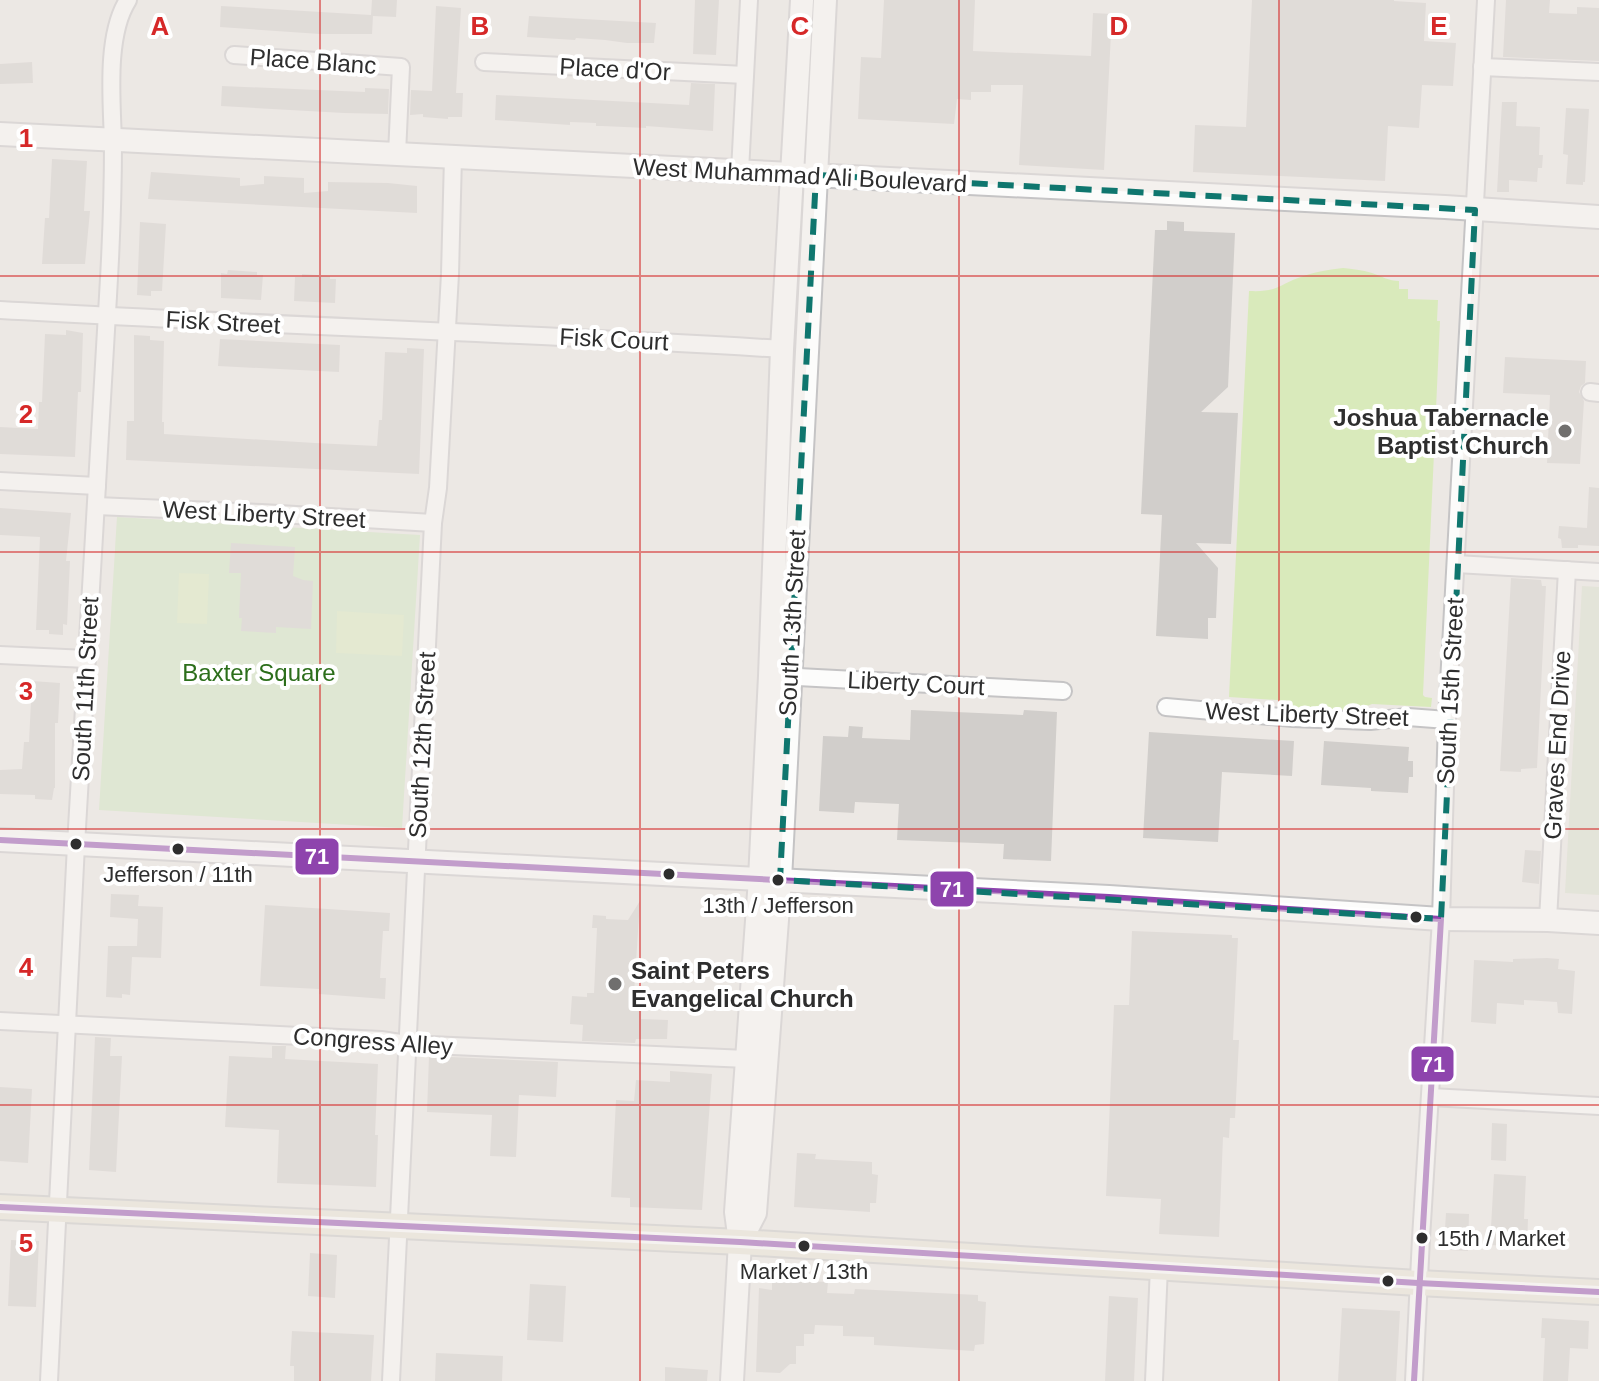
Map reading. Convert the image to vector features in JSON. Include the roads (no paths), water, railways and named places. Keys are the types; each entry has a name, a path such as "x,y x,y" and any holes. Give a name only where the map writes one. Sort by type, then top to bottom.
{"main road":[{"path":"0,1207 740,1242 1599,1292"}],"street":[{"name":"South 11th Street","path":"49,1381 106,316 113,139 111,111 116,28 121,10 128,0"},
{"path":"740,171 749,0"},
{"name":"South 13th Street","path":"780,676 782,349 802,0"},
{"name":"South 13th Street","path":"740,1242 755,1213 780,676 816,175 825,0"},
{"name":"South 15th Street","path":"1414,1381 1441,919 1447,720 1486,0"},
{"name":"Place Blanc","path":"234,55 401,67 397,154"},
{"name":"Place d'Or","path":"484,62 745,75"},
{"path":"1482,67 1599,72"},
{"name":"West Muhammad Ali Boulevard","path":"0,134 1599,217"},
{"name":"South 12th Street","path":"391,1381 433,523 438,488 447,332 453,157"},
{"name":"Fisk Street","path":"0,310 447,332"},
{"name":"Fisk Court","path":"447,332 782,349"},
{"path":"0,481 97,486"},
{"name":"West Liberty Street","path":"96,506 433,523"},
{"path":"1456,564 1599,572"},
{"name":"Graves End Drive","path":"1548,920 1567,570"},
{"path":"0,655 87,659"},
{"name":"Liberty Court","path":"780,676 1063,691"},
{"name":"West Liberty Street","path":"1166,707 1355,721 1408,717 1447,720"},
{"path":"0,840 1109,897 1441,919 1599,923"},
{"name":"South 13th Street","path":"732,1381 740,1242 736,1212 747,1059 770,880"},
{"name":"Congress Alley","path":"0,1021 747,1059"},
{"path":"1430,1097 1599,1106"},
{"path":"1154,1381 1159,1267"}],"place":[{"name":"Joshua Tabernacle Baptist Church","path":"1565,431"},
{"name":"Jefferson / 11th","path":"178,849"},
{"name":"13th / Jefferson","path":"778,880"},
{"name":"Saint Peters Evangelical Church","path":"615,984"},
{"name":"15th / Market","path":"1422,1238"},
{"name":"Market / 13th","path":"804,1246"}],"park label":[{"name":"Baxter Square","path":"259,672"}]}
